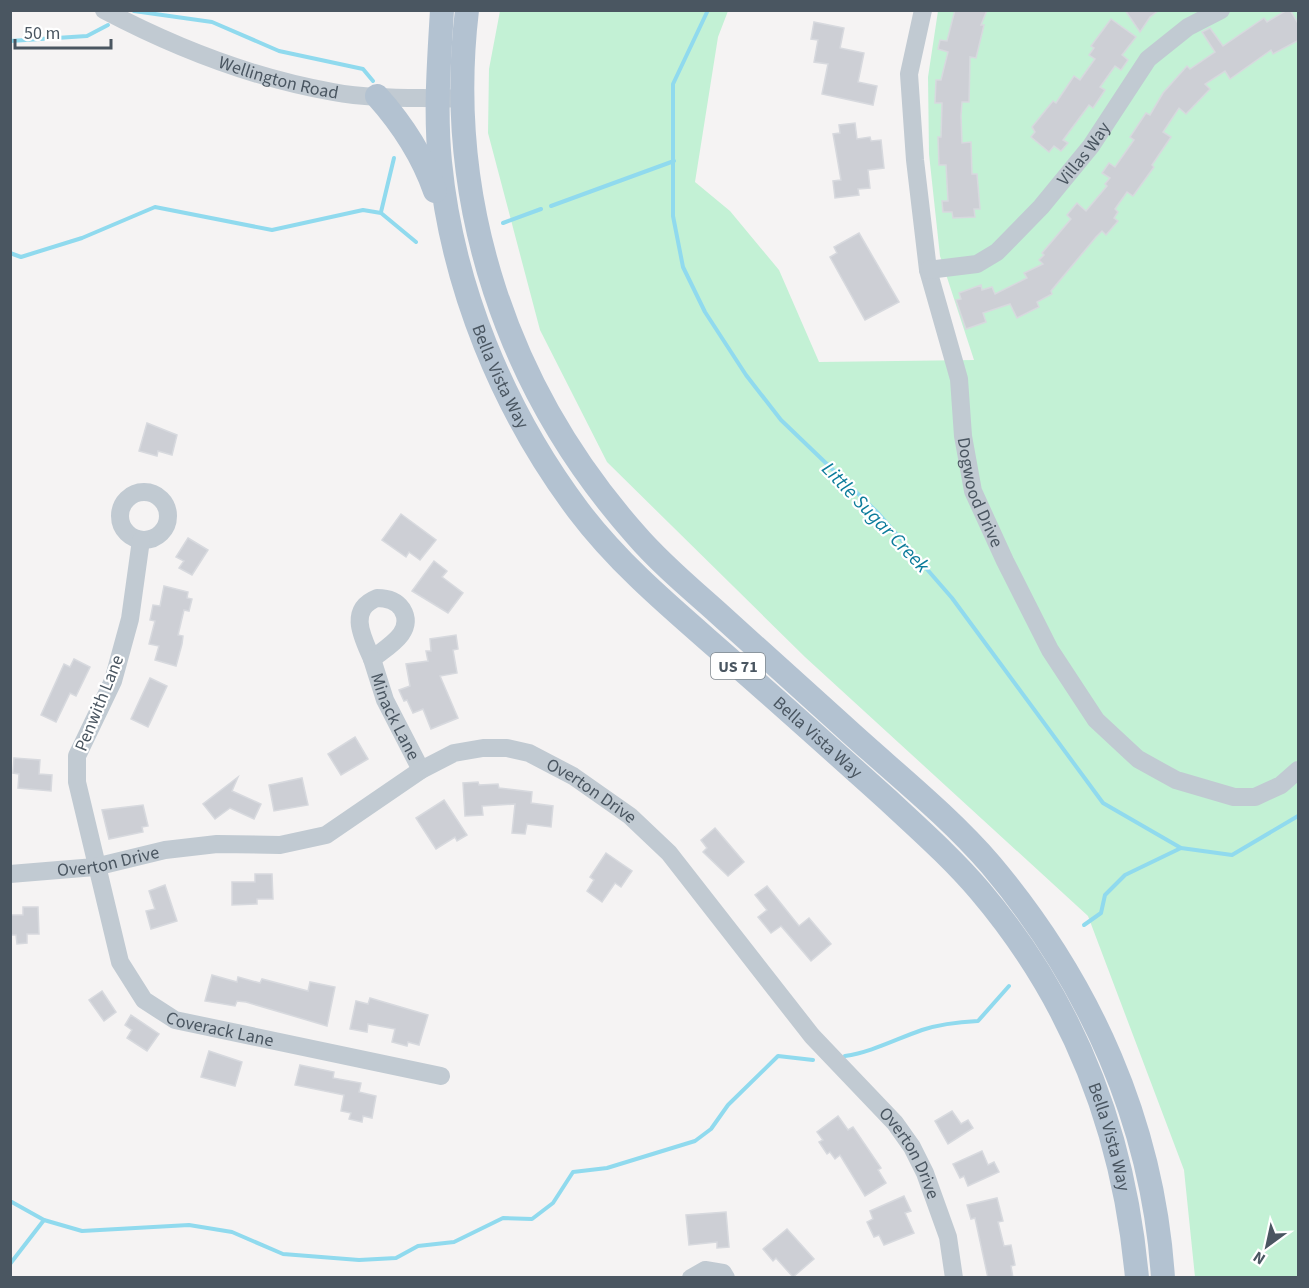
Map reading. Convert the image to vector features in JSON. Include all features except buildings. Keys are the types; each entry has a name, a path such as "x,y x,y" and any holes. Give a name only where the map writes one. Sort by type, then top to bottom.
{"main road":[{"name":"Bella Vista Way","path":"442,10 437,97 440,160 449,234 485,347 526,430 578,511 638,578 916,826 979,890 1022,948 1051,992 1082,1054 1111,1129 1132,1226 1137,1278"},
{"name":"Bella Vista Way","path":"467,10 462,99 470,197 479,243 493,289 519,357 551,420 590,481 638,538 936,811 988,862 1033,918 1076,984 1101,1031 1131,1108 1150,1180 1163,1278"},
{"path":"377,96 402,124 426,167 449,234"}],"street":[{"name":"Wellington Road","path":"104,10 157,38 280,81 334,93 462,99"},
{"name":"Dogwood Drive","path":"922,10 909,74 915,160 928,270 959,379 963,436 973,491 1050,650 1096,720 1138,759 1176,780 1218,794 1254,797 1281,785 1299,770"},
{"name":"Villas Way","path":"928,270 977,264 997,252 1041,207 1091,146 1148,59 1188,27 1221,10"},
{"name":"Penwith Lane","path":"95,867 77,782 77,756 113,681 130,619 141,540"},
{"name":"Minack Lane","path":"372,659 385,700 421,770"},
{"name":"Overton Drive","path":"10,874 95,867 165,850 217,844 280,845 326,835 421,770 454,753 483,748 507,748 529,753 573,776 630,816 669,853 812,1036 894,1123 912,1147 926,1173 948,1237 954,1278"},
{"name":"Coverack Lane","path":"95,867 120,962 144,1000 176,1020 441,1076"},
{"path":"691,1278 705,1270 723,1273 726,1278"}],"green space":[{"path":"500,11 728,11 718,37 695,182 730,211 779,270 819,362 974,360 940,256 929,154 928,77 938,11 1298,11 1298,1277 1195,1277 1184,1170 1088,916 805,657 607,462 540,330 488,133 489,69"}],"waterway":[{"name":"Little Sugar Creek","path":"708,10 673,84 673,216 683,267 705,312 746,375 781,420 878,513 952,598 1103,803 1181,848 1232,855 1298,816"},
{"path":"134,11 212,22 279,51 363,69 373,81"},
{"path":"10,41 87,36 108,25"},
{"path":"381,212 394,158"},
{"path":"551,206 674,161"},
{"path":"10,253 21,257 82,238 155,207 272,230 363,210 381,213 416,242"},
{"path":"503,223 541,209"},
{"path":"1084,925 1101,913 1105,895 1125,875 1181,848"},
{"path":"845,1056 929,1028 978,1021 1009,986"},
{"path":"10,1201 44,1220 82,1231 189,1225 232,1232 283,1254 359,1260 396,1258 418,1246 454,1242 503,1218 532,1219 553,1203 573,1172 607,1168 695,1141 711,1129 728,1105 778,1056 813,1060"},
{"path":"10,1264 44,1220"}]}
